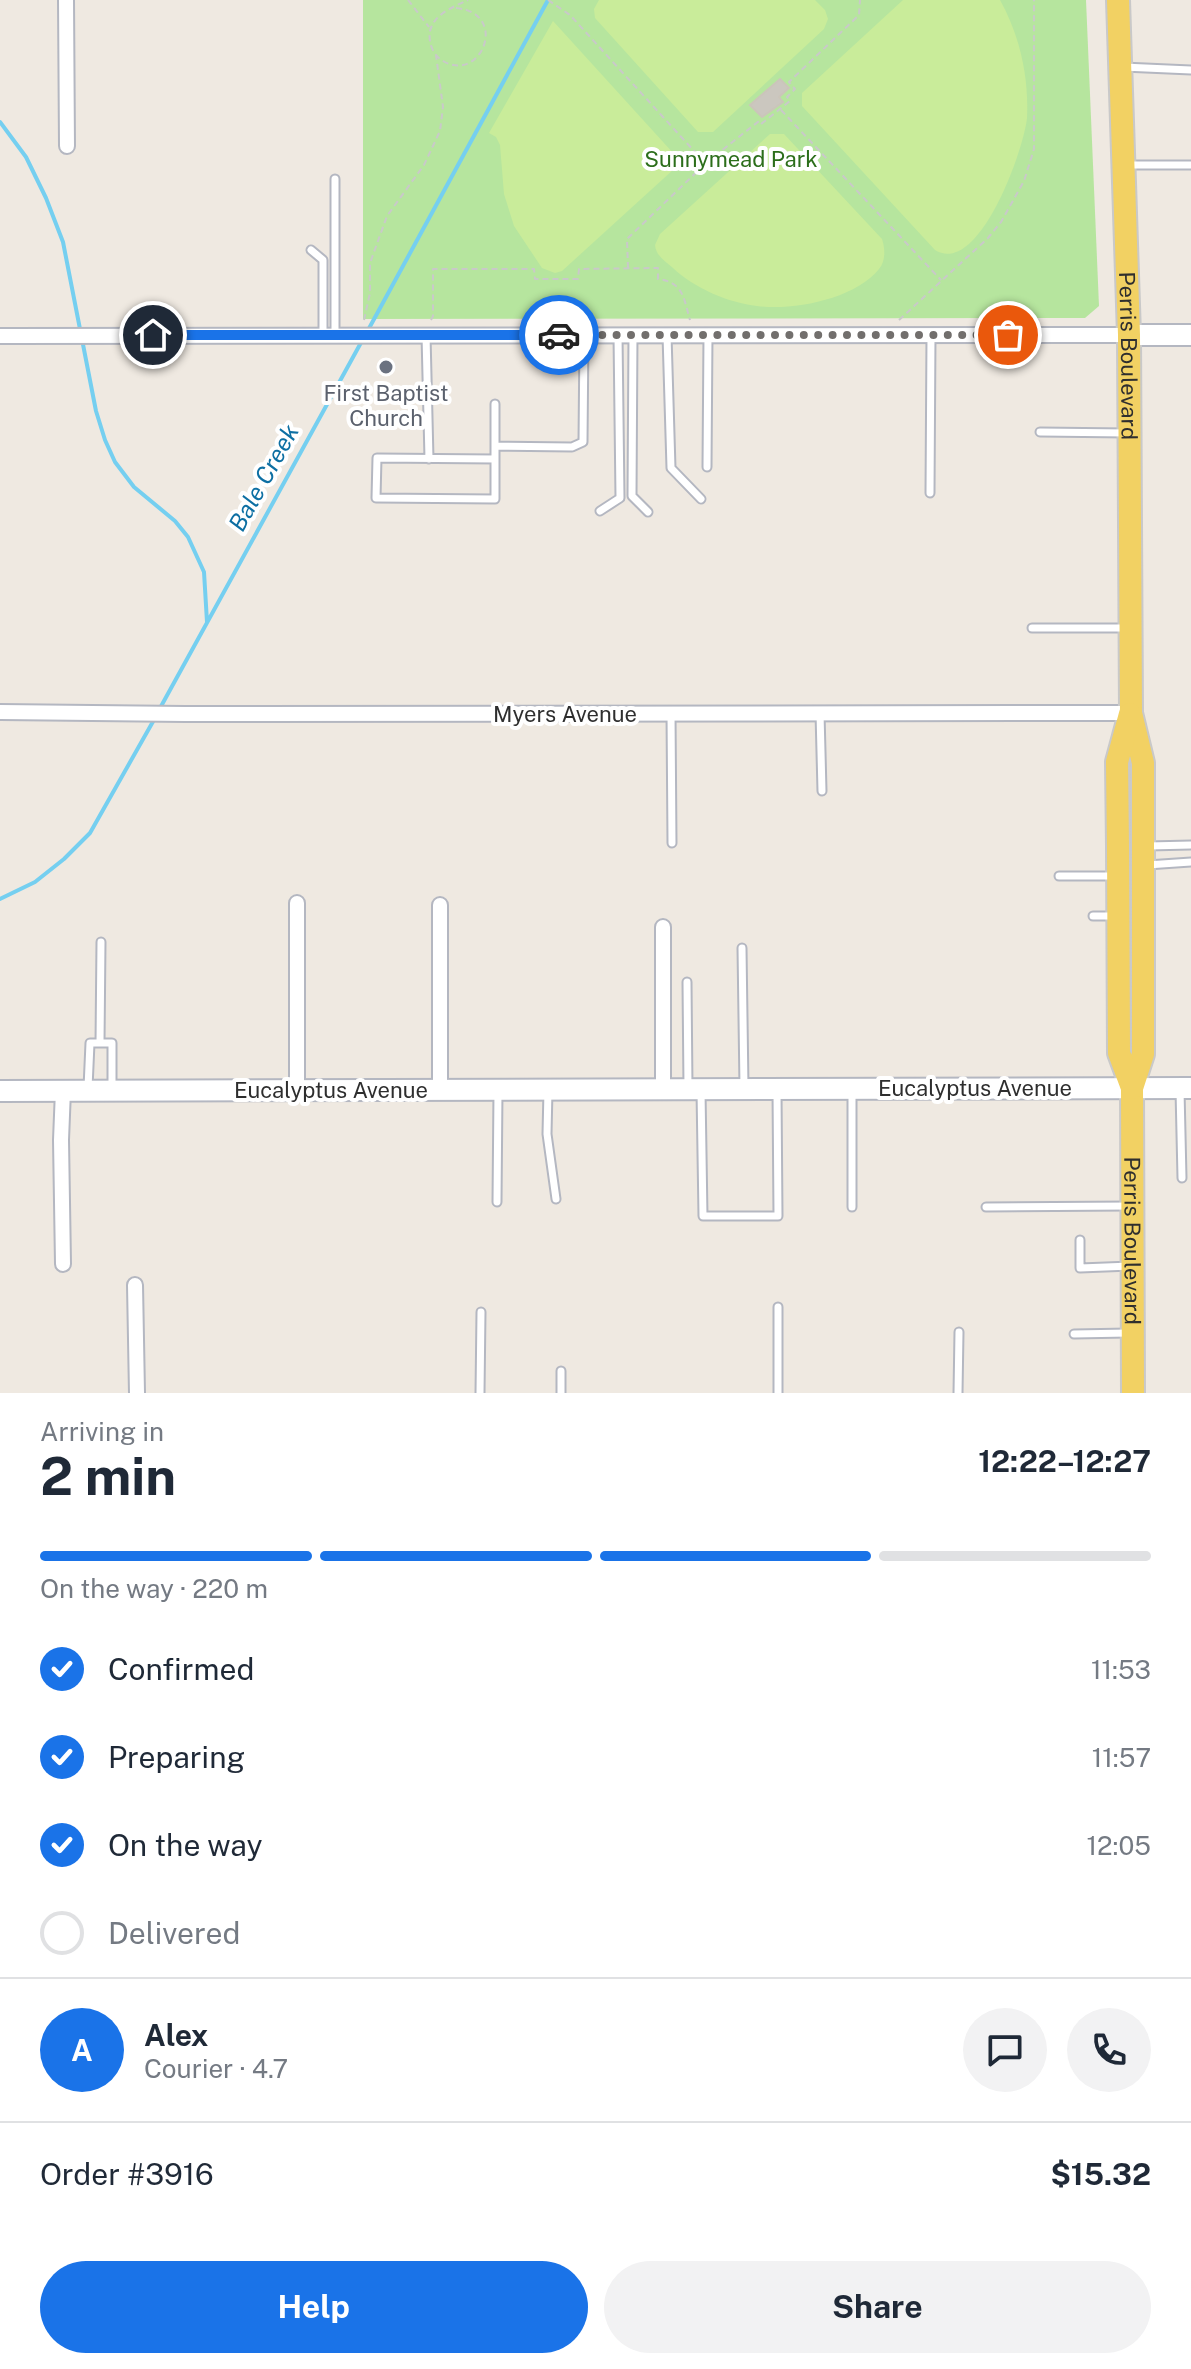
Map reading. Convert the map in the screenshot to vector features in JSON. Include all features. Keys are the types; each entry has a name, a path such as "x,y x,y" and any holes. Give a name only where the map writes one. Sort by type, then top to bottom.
{"main road":[{"name":"Perris Boulevard","path":"1118,0 1129,335 1131,713 1143,763 1143,1054 1132,1088 1133,1393"},
{"name":"Perris Boulevard","path":"1131,713 1117,762 1119,1053 1132,1088"}],"street":[{"path":"66,0 67,146"},
{"path":"0,336 353,335 366,328 584,335 1191,335"},
{"name":"Myers Avenue","path":"0,712 1131,713"},
{"path":"297,903 297,1090"},
{"path":"440,905 440,1089"},
{"path":"663,927 663,1089"},
{"name":"Eucalyptus Avenue","path":"0,1091 1186,1088"},
{"path":"63,1090 63,1264"},
{"path":"135,1285 137,1393"}],"lane":[{"path":"1120,67 1191,70"},
{"path":"1123,165 1191,165"},
{"path":"329,335 335,179"},
{"path":"311,250 323,260 329,335"},
{"path":"428,328 429,459"},
{"path":"495,446 572,447 583,442 584,335"},
{"path":"600,511 620,498 625,335"},
{"path":"625,335 632,496 648,512"},
{"path":"667,335 671,468 701,499"},
{"path":"707,467 708,335"},
{"path":"930,493 931,335"},
{"path":"495,404 495,459 495,499 376,498 377,458 495,459"},
{"path":"1040,432 1129,433"},
{"path":"1032,628 1130,628"},
{"path":"671,713 672,843"},
{"path":"820,713 822,791"},
{"path":"1142,856 1191,845"},
{"path":"1142,856 1191,862"},
{"path":"1059,876 1118,876"},
{"path":"1093,916 1118,916"},
{"path":"100,1043 101,942"},
{"path":"742,948 744,1089"},
{"path":"687,982 703,1216 778,1216 777,1089"},
{"path":"88,1090 90,1043 112,1043 112,1090"},
{"path":"1182,1178 1186,1088"},
{"path":"497,1202 498,1089"},
{"path":"548,1089 547,1134 556,1199"},
{"path":"852,1089 852,1207"},
{"path":"986,1207 1133,1206"},
{"path":"1080,1240 1080,1268 1133,1266"},
{"path":"778,1307 778,1393"},
{"path":"480,1393 481,1312"},
{"path":"958,1393 959,1332"},
{"path":"1074,1334 1133,1333"},
{"path":"561,1371 561,1393"}],"path":[{"path":"408,0 435,34"},
{"path":"456,8 465,9 480,19 485,26 486,44 476,59 451,65 436,55 431,47 430,31 440,14 468,0"},
{"path":"548,0 563,9 706,163"},
{"path":"628,268 627,239 706,163 790,101 787,97 795,89 789,82 859,15 860,0"},
{"path":"899,320 1001,222 1024,181 1034,149 1034,0"},
{"path":"366,328 370,263 387,216 424,165 440,131 443,107 436,55"},
{"path":"780,108 942,281"},
{"path":"428,328 433,316 433,269 534,269 535,279 578,279 579,269 658,268 658,279 674,283 683,293 690,320"}],"green space":[{"name":"Sunnymead Park","path":"363,0 1086,0 1099,306 1085,318 363,319"},
{"path":"599,0 815,0 825,10 828,19 824,29 713,132 698,132 595,18 594,9"},
{"path":"903,0 1000,0 1022,57 1027,118 1018,156 983,228 968,245 951,253 935,250 802,106 802,93"},
{"path":"553,21 674,154 674,169 562,271 555,273 542,268 514,226 504,194 500,145 496,137 489,133"},
{"path":"770,134 784,134 882,239 884,254 881,266 855,288 822,301 788,307 746,304 701,288 681,275 657,252 655,245 660,234"}],"building":[{"path":"780,79 789,88 779,97 783,102 762,117 750,105"}],"waterway":[{"name":"Bale Creek","path":"367,332 548,0"},
{"path":"0,122 26,157 63,242 96,411 105,440 115,462 134,487 175,521 188,537 204,572 207,622"},
{"name":"Bale Creek","path":"159,710 363,339"},
{"name":"Bale Creek","path":"0,899 35,882 90,833 155,718"}],"way so far":[{"path":"559,335 1008,335"}],"place":[{"name":"First Baptist Church","path":"386,367"}],"route":[{"path":"153,335 559,335"}]}
